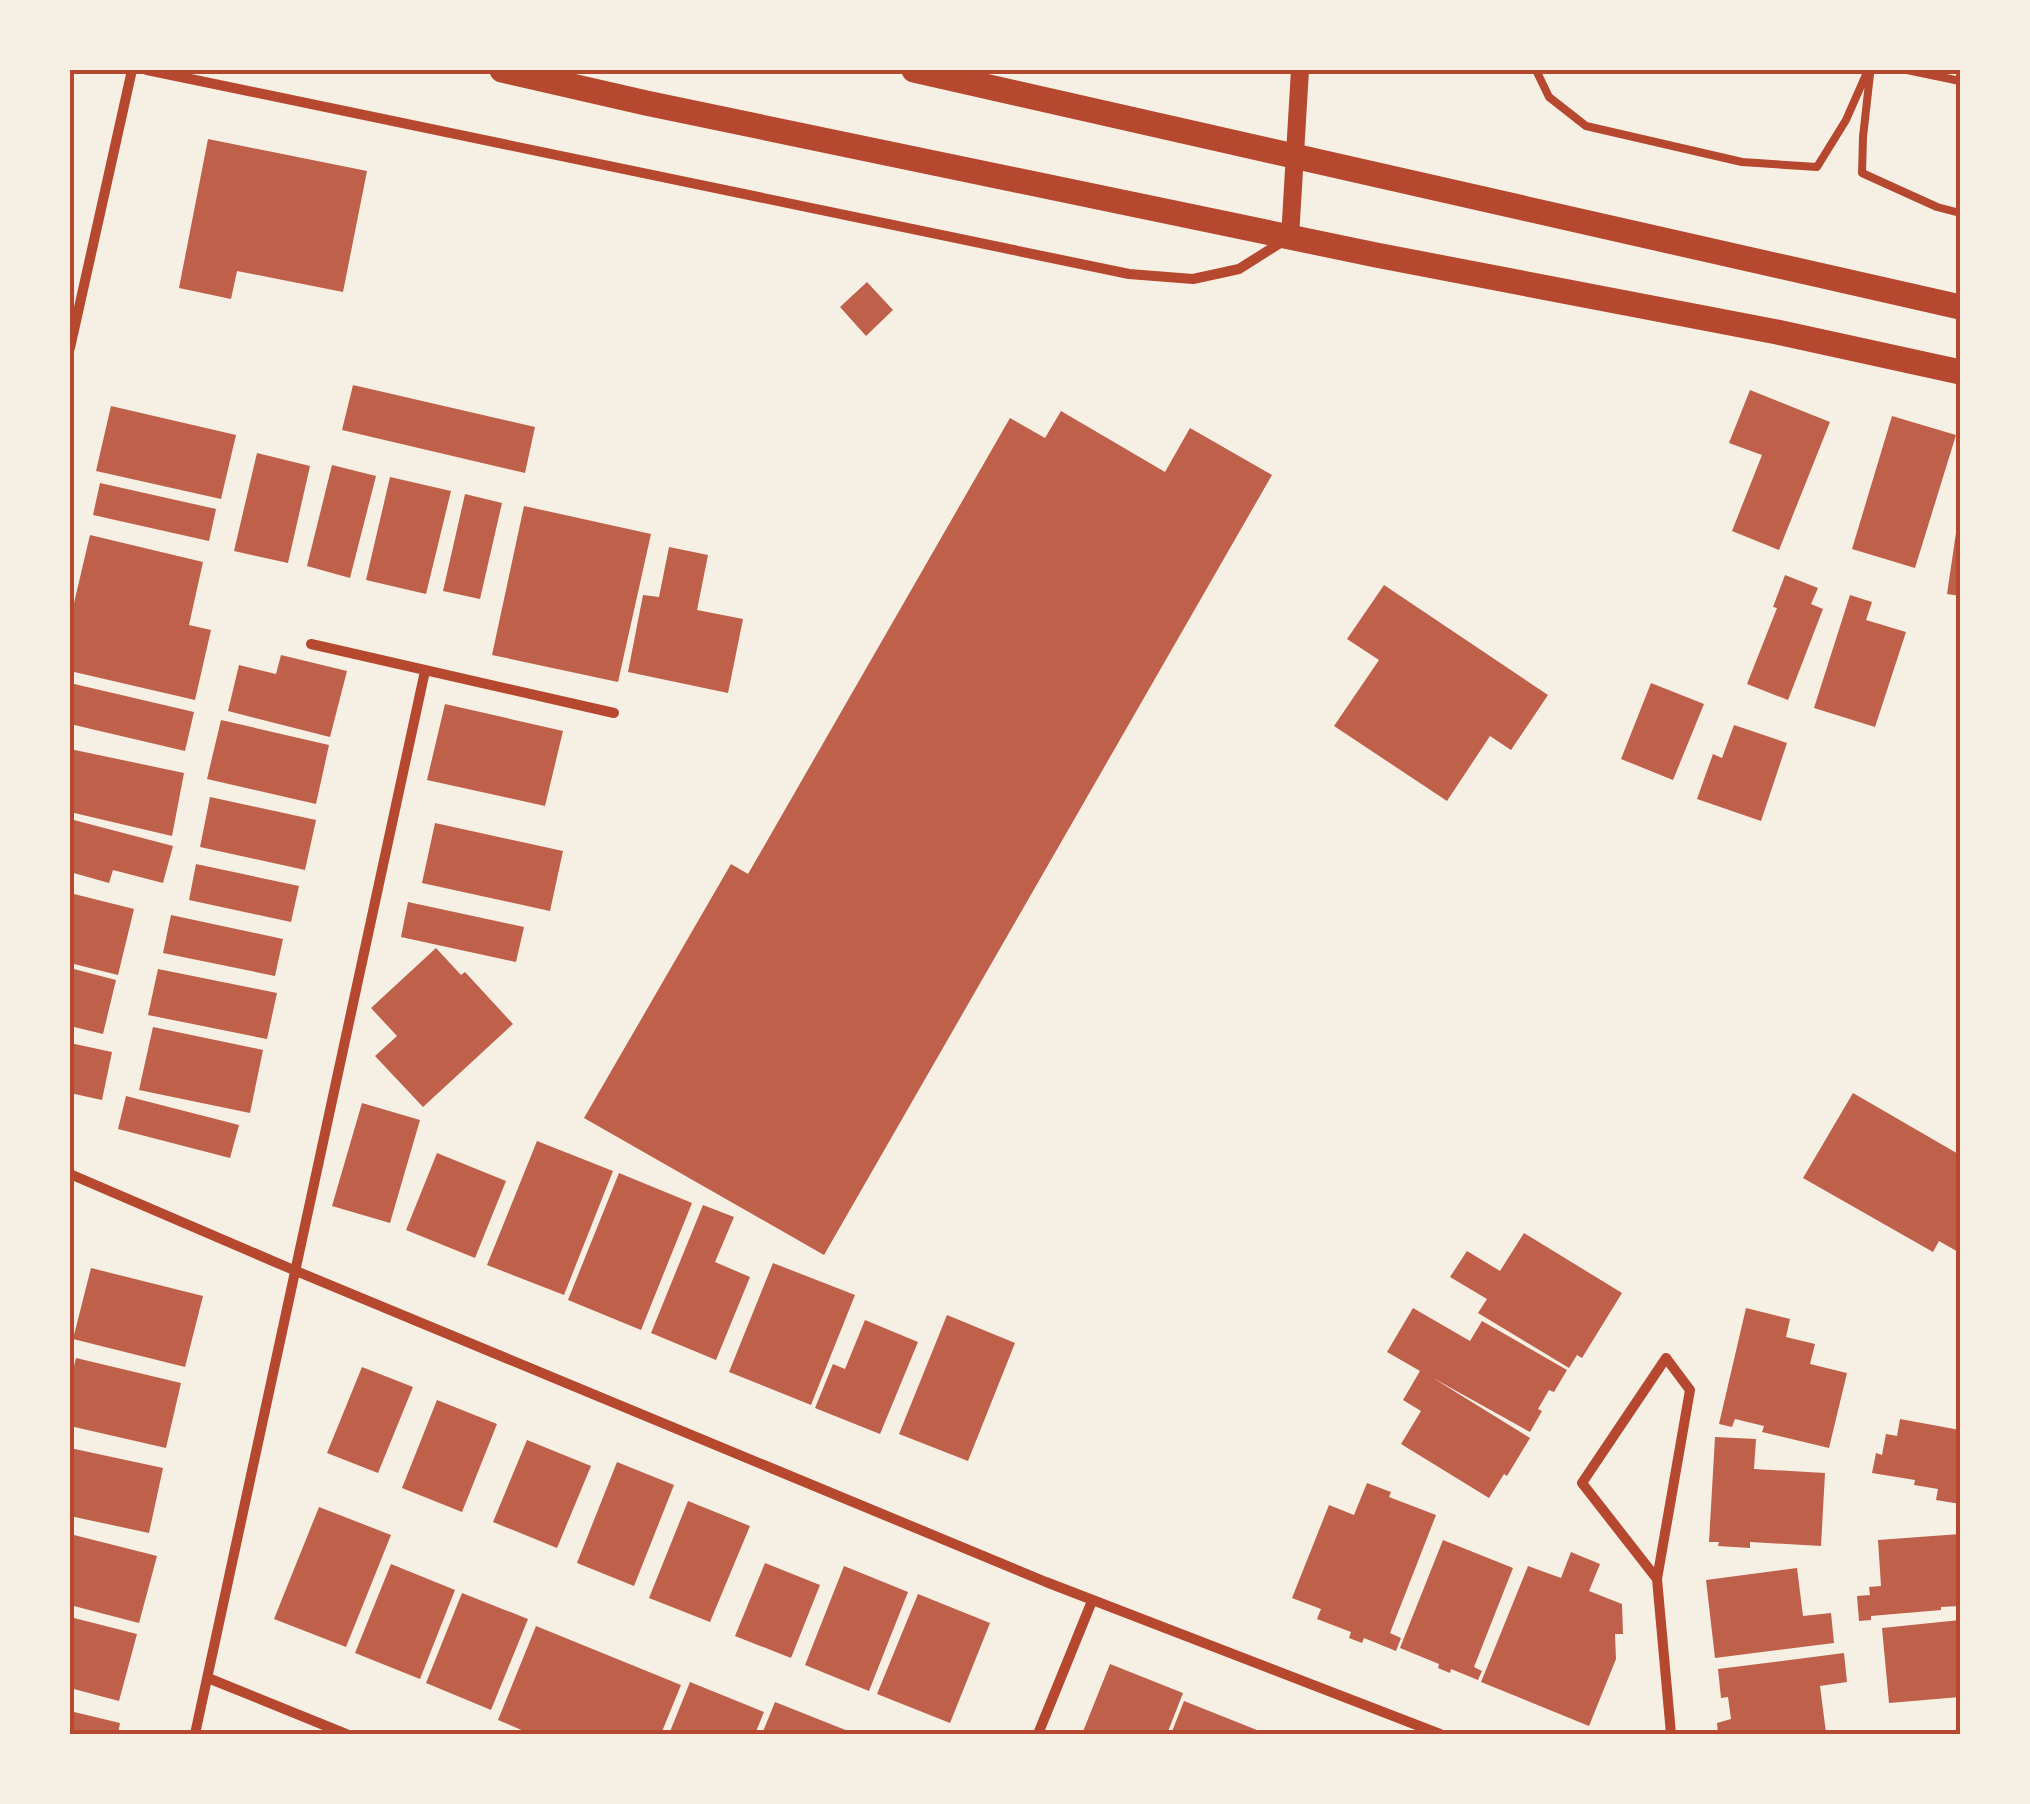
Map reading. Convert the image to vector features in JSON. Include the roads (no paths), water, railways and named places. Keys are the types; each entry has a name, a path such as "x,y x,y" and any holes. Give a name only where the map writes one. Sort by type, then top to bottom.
{"main road":[{"path":"502,70 1290,237 1777,332 1960,372"},
{"path":"914,70 1960,308"}],"street":[{"path":"70,348 132,70"},
{"path":"147,70 1128,274 1193,279 1239,270 1290,237 1300,70"},
{"path":"311,644 614,713"},
{"path":"195,1734 425,671"},
{"path":"70,1174 1092,1601 1440,1734"},
{"path":"1657,1579 1582,1484 1666,1358 1690,1390 1657,1579 1671,1734"},
{"path":"1038,1734 1092,1601"},
{"path":"208,1678 346,1734"}],"lane":[{"path":"1536,70 1549,97 1586,126 1742,162 1817,167 1846,120 1869,70"},
{"path":"1869,70 1862,173 1936,207 1960,213"},
{"path":"1907,70 1960,81"}]}
